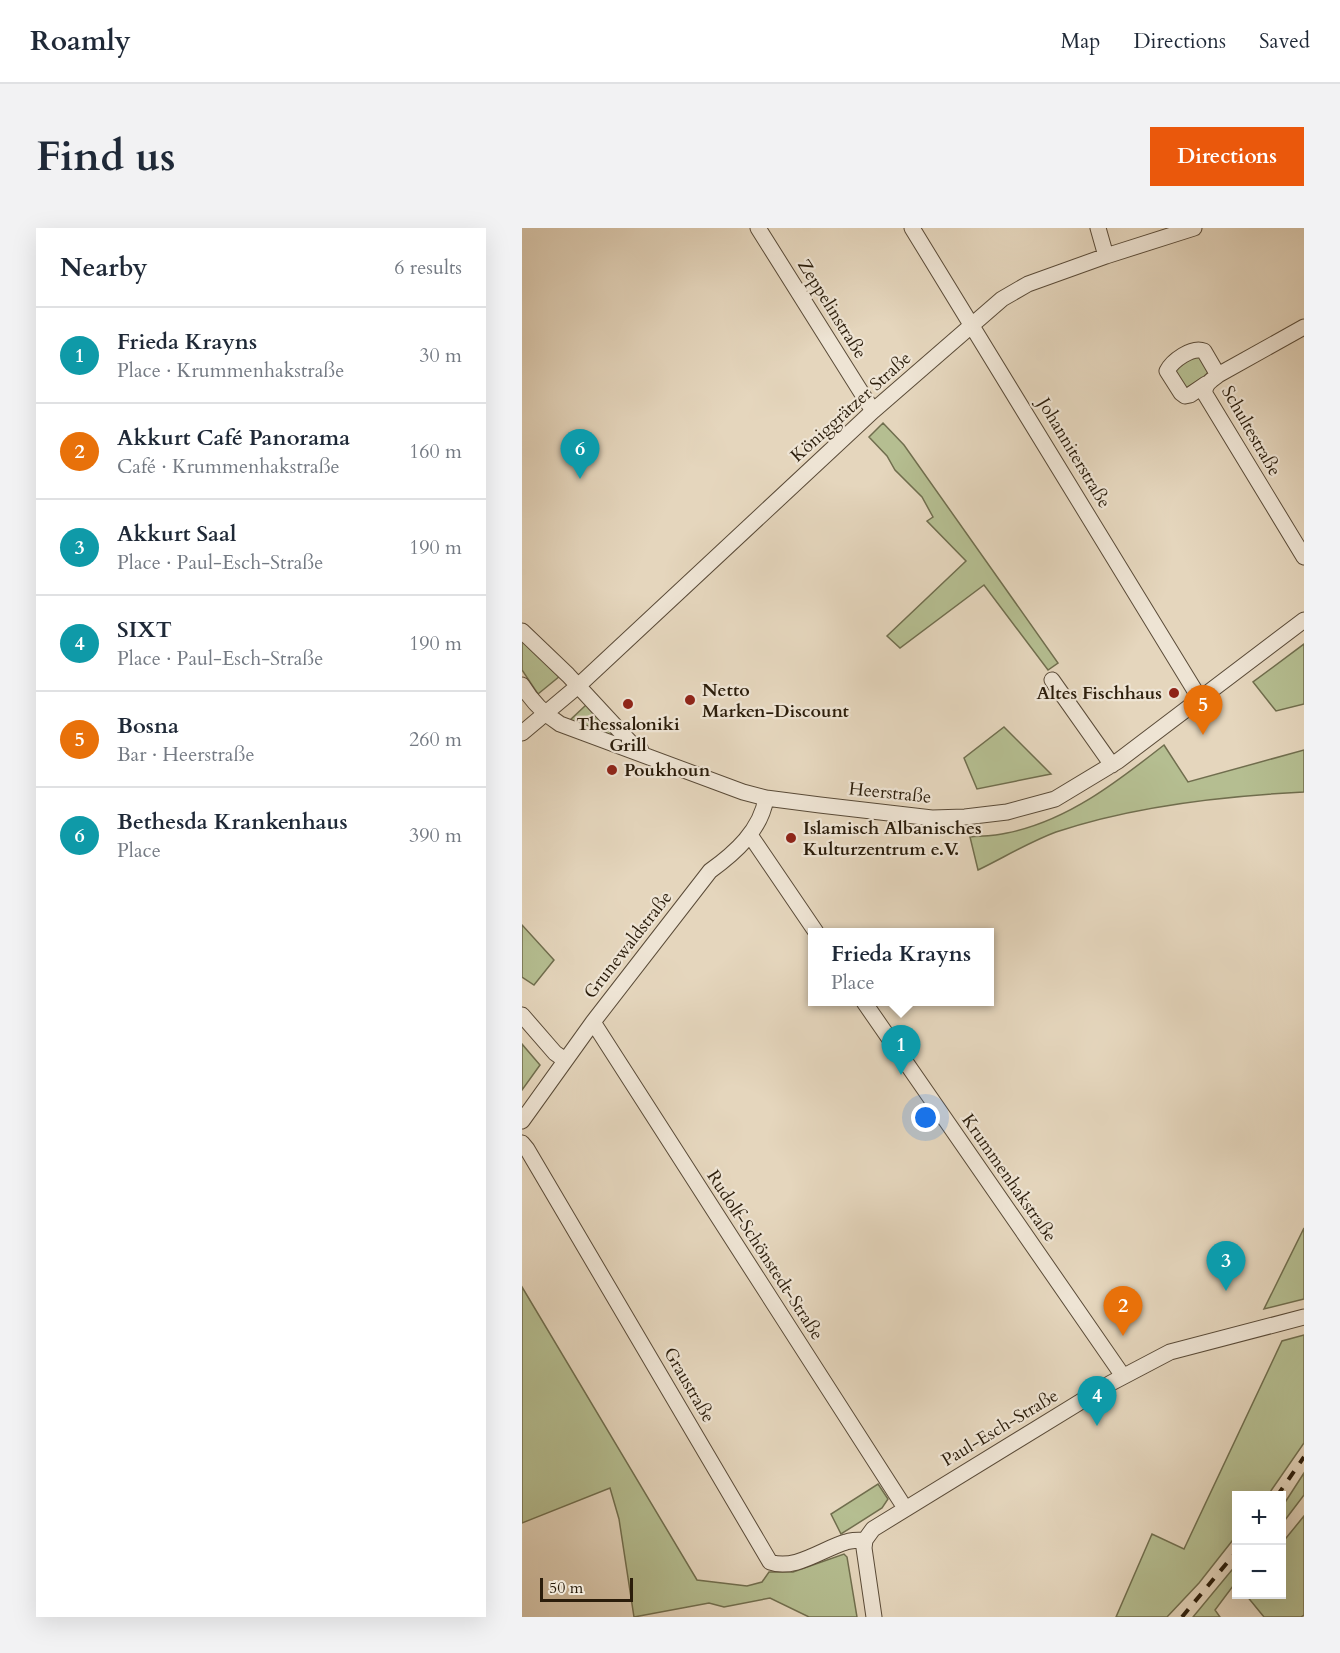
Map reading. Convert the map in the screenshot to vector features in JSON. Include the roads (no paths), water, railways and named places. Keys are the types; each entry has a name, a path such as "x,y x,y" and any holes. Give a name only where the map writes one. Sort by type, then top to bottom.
{"street":[{"name":"Zeppelinstraße","path":"758,228 873,411"},
{"name":"Johanniterstraße","path":"912,228 1200,699"},
{"path":"1098,228 1106,256"},
{"name":"Königgrätzer Straße","path":"522,733 578,686 873,411 1002,299 1028,284 1194,228"},
{"name":"Schultestraße","path":"1304,327 1212,380 1205,394 1304,557"},
{"name":"Heerstraße","path":"522,685 534,703 560,724 743,792 766,798 896,814 932,818 965,817 1007,812 1055,799 1112,765 1304,620"},
{"name":"Heerstraße","path":"522,631 631,743 658,762"},
{"path":"1052,680 1112,765"},
{"name":"Grunewaldstraße","path":"522,1121 593,1022 710,871 727,859 750,835 764,812 766,798"},
{"path":"750,835 813,928"},
{"name":"Krummenhakstraße","path":"867,1006 1123,1376"},
{"path":"522,1015 555,1053 565,1060"},
{"name":"Rudolf-Schönstedt-Straße","path":"593,1022 904,1508"},
{"name":"Graustraße","path":"522,1143 770,1562 780,1566 792,1564 848,1541 865,1540"},
{"name":"Paul-Esch-Straße","path":"865,1540 873,1529 904,1508 1123,1376 1170,1352 1304,1317"},
{"path":"865,1540 864,1552 874,1617"}],"railway":[{"path":"1280,1491 1304,1457"},
{"path":"1182,1617 1232,1557"}],"place":[{"name":"Bethesda Krankenhaus","path":"580,479"},
{"name":"Altes Fischhaus","path":"1174,693"},
{"name":"Netto Marken-Discount","path":"690,700"},
{"name":"Thessaloniki Grill","path":"628,704"},
{"name":"Bosna","path":"1203,735"},
{"name":"Poukhoun","path":"612,770"},
{"name":"Islamisch Albanisches Kulturzentrum e.V.","path":"791,838"},
{"name":"Frieda Krayns","path":"901,1075"},
{"name":"Akkurt Saal","path":"1226,1291"},
{"name":"Akkurt Café Panorama","path":"1123,1336"},
{"name":"SIXT","path":"1097,1426"}]}
